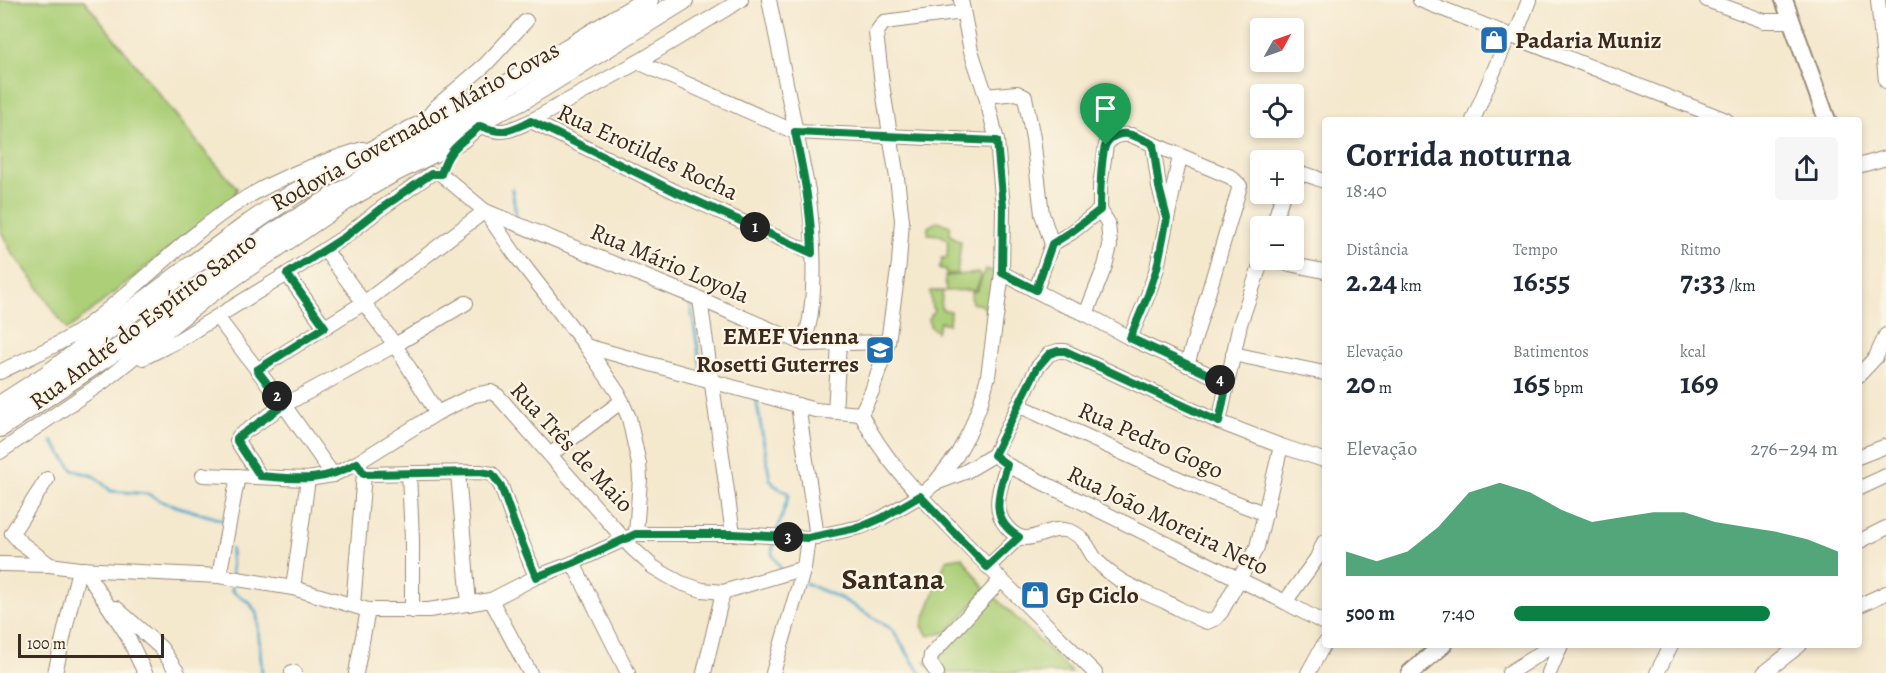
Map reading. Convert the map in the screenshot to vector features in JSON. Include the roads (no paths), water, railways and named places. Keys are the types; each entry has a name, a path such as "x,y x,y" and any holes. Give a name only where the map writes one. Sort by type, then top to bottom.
{"highway":[{"name":"Rodovia Governador Mário Covas","path":"0,406 48,375 251,223 292,195 418,128 487,96 648,0"},
{"name":"Rodovia Governador Mário Covas","path":"0,427 134,338 193,291 276,232 420,147 496,112 559,78 683,0"}],"main road":[{"path":"1785,0 1826,117"},
{"path":"1410,673 1439,648"}],"street":[{"path":"480,126 501,132 531,121 638,62 741,0"},
{"path":"769,0 808,191 811,219 811,314 804,344"},
{"path":"1420,0 1718,117"},
{"path":"1474,117 1529,0"},
{"path":"1707,0 1764,21 1792,21"},
{"path":"1878,0 1886,81"},
{"path":"0,564 219,576 293,588 368,610 412,611 491,600 536,577 573,563 630,536 733,534 812,537 861,527 882,518 920,496 934,484 957,454 970,431 981,402 988,376 1002,273 1003,207 997,141 986,96 971,51 962,6 884,22 876,33 902,220 899,263 888,342 872,392 861,414"},
{"path":"418,128 437,106 485,65 526,21"},
{"path":"638,62 795,132 997,141"},
{"path":"986,96 1017,93 1025,97 1033,138 1042,214 1052,244 1036,290"},
{"name":"Rua André do Espírito Santo","path":"0,452 117,371 231,281 336,210 394,175 463,141 496,112"},
{"name":"Rua Erotildes Rocha","path":"531,121 676,192 812,253"},
{"path":"1086,314 1106,266 1110,246 1108,223 1100,210 1100,186 1106,145 1113,137 1121,134 1131,135 1231,177 1240,186 1187,365"},
{"name":"Rodovia Governador Mário Covas","path":"0,372 51,348 79,331 210,223 253,194 315,164 395,140"},
{"path":"117,371 177,341 325,250 436,174 449,152 463,141"},
{"path":"1153,144 1159,187 1167,218"},
{"path":"1130,338 1151,286 1180,156"},
{"path":"1862,165 1886,158"},
{"path":"394,175 436,174 485,211 514,253 586,345 622,402 634,437 640,479 630,536"},
{"path":"1304,176 1322,180"},
{"path":"1052,244 1100,210"},
{"path":"257,370 365,302 485,211"},
{"name":"Rua Mário Loyola","path":"485,211 804,344 888,342"},
{"path":"325,250 395,345 437,413"},
{"path":"1304,267 1322,271"},
{"path":"1219,422 1240,324 1259,270"},
{"path":"1002,273 1042,295 1227,383"},
{"path":"287,274 325,327"},
{"path":"700,299 733,534"},
{"path":"260,476 237,438 284,405 395,345 466,303"},
{"path":"217,317 284,405 333,475"},
{"path":"1862,372 1876,357 1886,336"},
{"path":"835,412 839,343"},
{"path":"586,345 798,405 861,414"},
{"path":"934,484 965,472 994,455 1037,368 1049,354 1058,351 1065,351 1219,422 1322,459"},
{"path":"1233,354 1322,373"},
{"name":"Rua Três de Maio","path":"203,475 308,479 361,468 437,413 474,395 491,392 498,396 630,536 630,546 653,567 681,583 702,590 723,592"},
{"path":"551,454 622,402"},
{"path":"773,673 812,537 798,405"},
{"name":"Rua Pedro Gogo","path":"1018,405 1206,491 1266,514"},
{"path":"861,414 870,432 889,459 920,496 987,567 1095,673"},
{"path":"1007,465 1000,490 998,514 1008,529 1019,537 1026,538 1039,537 1055,530 1068,530 1082,538 1095,558 1115,577 1208,622 1216,618 1257,547 1281,446"},
{"path":"1862,455 1886,446"},
{"name":"Rua João Moreira Neto","path":"994,455 1007,465 1322,622"},
{"path":"353,605 361,468 409,473 486,472 497,478 536,577"},
{"path":"459,472 469,604"},
{"path":"409,473 412,611"},
{"path":"219,576 238,476"},
{"path":"1862,487 1886,476"},
{"path":"47,479 12,533 16,539 50,565"},
{"path":"293,588 308,479"},
{"path":"1862,540 1886,528"},
{"path":"987,567 1019,537"},
{"path":"1285,602 1317,558 1322,547"},
{"path":"573,563 628,673"},
{"path":"704,673 723,592 804,568"},
{"path":"81,569 131,629 161,648 178,673"},
{"path":"55,673 81,569"},
{"path":"937,673 930,663 931,655 1001,580"},
{"path":"1862,604 1886,593"},
{"path":"491,600 530,673"},
{"path":"356,673 368,610"},
{"path":"131,629 145,673"},
{"path":"1308,673 1322,648"},
{"path":"1509,673 1548,648"},
{"path":"1549,673 1560,648"},
{"path":"1657,673 1670,648"},
{"path":"1764,673 1795,648"}],"waterway":[{"path":"512,189 517,220"},
{"path":"685,299 691,307 702,373"},
{"path":"756,398 770,479 774,485 789,494 777,531"},
{"path":"52,441 73,470 94,476 111,491 148,494 163,502 225,521"},
{"path":"774,540 772,554 781,569"},
{"path":"231,549 232,575"},
{"path":"232,582 232,591 250,603 257,614 262,673"},
{"path":"805,583 842,599 892,629 920,673"}],"place":[{"name":"Padaria Muniz","path":"1494,40"},
{"name":"EMEF Vienna Rosetti Guterres","path":"880,350"},
{"name":"Gp Ciclo","path":"1035,595"}],"district":[{"name":"Santana","path":"893,579"}]}
